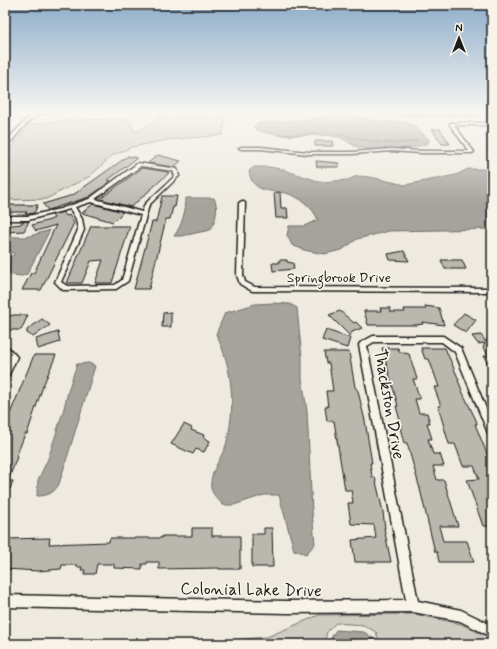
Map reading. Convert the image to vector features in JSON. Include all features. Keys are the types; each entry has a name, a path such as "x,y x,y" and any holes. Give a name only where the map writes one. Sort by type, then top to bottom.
{"street":[{"path":"240,148 260,148 308,154 391,150 421,152 472,152 465,143"},
{"path":"5,218 28,218 91,200 140,164 175,170 177,176 147,205 125,281 116,287 65,288 58,282 81,230 79,219 72,206"},
{"path":"91,200 144,214"},
{"name":"Springbrook Drive","path":"242,203 241,281 244,285 254,289 492,290"},
{"name":"Thackston Drive","path":"413,606 363,345 373,339 443,339 458,350 492,433"},
{"path":"5,349 13,357 5,375"},
{"name":"Colonial Lake Drive","path":"5,601 287,607 413,606 461,616 492,631"}],"shaded area":[{"path":"15,143 150,143 132,147 113,155 90,176 46,199 5,200 5,156"},
{"path":"350,143 427,143 403,149 380,150 355,146"},
{"path":"254,167 270,167 284,170 321,182 348,180 357,176 370,177 405,185 456,175 468,169 484,169 492,172 492,229 389,231 357,239 342,250 324,254 304,250 292,245 287,235 289,226 304,226 318,220 316,215 305,203 290,194 267,191 257,187 251,178 249,171"},
{"path":"186,198 214,198 216,202 216,214 214,223 210,230 182,236 174,236 183,218"},
{"path":"50,230 27,274 22,276 5,274 5,260 15,254 5,248 5,237 26,237"},
{"path":"255,304 290,304 297,308 302,358 302,379 307,411 315,544 306,554 294,550 279,495 264,495 234,505 223,505 211,489 213,472 226,445 232,403 226,361 216,334 225,313"},
{"path":"89,363 95,366 59,484 55,490 50,493 37,496 38,480 48,459 77,364"},
{"path":"414,614 461,624 492,639 492,644 380,644 376,632 363,625 336,623 327,632 324,644 187,644 267,637 319,615"},
{"path":"336,630 364,632 373,638 374,644 330,644 331,638"}],"building":[{"path":"315,143 332,143 333,146 315,146"},
{"path":"158,155 181,161 174,167 148,163"},
{"path":"128,156 137,158 108,180 111,181 89,197 48,210 43,204 73,195"},
{"path":"316,161 339,163 339,167 317,167"},
{"path":"142,168 169,173 131,207 100,199"},
{"path":"280,192 281,208 287,208 288,218 276,218 274,193"},
{"path":"162,196 177,196 175,207 173,207 170,219 166,219 149,289 134,289 152,222 156,222"},
{"path":"93,204 123,212 113,222 82,213"},
{"path":"5,205 38,205 34,213 25,214 27,212 5,212"},
{"path":"63,212 66,216 69,215 74,223 41,290 22,290 31,273 34,273 56,225 36,231 32,225 50,220 54,218 52,215"},
{"path":"29,221 24,231 5,232 5,226 21,224 22,222"},
{"path":"91,226 130,226 112,283 95,283 103,260 91,261 82,283 67,283"},
{"path":"404,251 409,261 390,260 388,254"},
{"path":"279,260 287,260 287,262 293,263 294,269 273,271 272,263 279,263"},
{"path":"441,260 462,260 466,269 445,269"},
{"path":"425,306 439,308 444,325 422,322 423,324 416,325 368,325 364,311 381,311 380,308 390,308 391,312 405,312 404,309 426,309"},
{"path":"340,311 362,328 352,332 350,336 329,315"},
{"path":"171,312 171,327 162,327 163,313"},
{"path":"464,313 476,320 466,333 453,325"},
{"path":"14,315 28,315 21,330 5,330 5,317"},
{"path":"42,319 50,325 33,337 27,333 27,330"},
{"path":"326,330 350,338 347,348 322,340"},
{"path":"492,330 492,374 484,356 489,356 483,348 485,343 478,344 472,336 481,335 486,342"},
{"path":"58,332 60,342 38,349 36,339"},
{"path":"382,348 398,348 399,352 409,354 417,379 413,379 420,399 415,399 419,413 427,413 430,423 427,423 432,439 428,439 433,454 440,454 444,466 433,466 437,480 444,480 458,526 439,526 443,541 467,541 474,562 439,562 437,552 435,552 407,443 404,443 400,428 402,428 396,406 398,406"},
{"path":"421,348 445,348 463,393 476,420 477,424 475,424 487,454 489,454 492,461 492,526 483,526 467,480 479,479 474,466 463,466 455,444 449,444 438,406 441,406 434,387 439,387 429,359 425,359"},
{"path":"324,352 349,352 355,387 358,391 365,421 372,463 370,463 372,477 375,477 383,512 384,528 391,562 355,562 352,540 376,538 374,525 351,524 348,503 353,503 351,490 345,490 334,421 327,421 325,407 328,407 326,391 333,391 329,363 326,363"},
{"path":"34,355 56,355 43,386 27,434 25,434 16,457 8,481 13,481 10,489 5,489 5,426"},
{"path":"184,424 192,428 191,430 204,435 203,437 210,441 204,452 196,449 193,454 171,444"},
{"path":"192,528 212,528 212,536 240,536 240,569 159,569 159,562 147,562 147,564 142,564 142,569 114,568 114,564 97,564 95,574 84,574 85,570 81,570 82,567 77,567 77,565 62,565 61,569 38,571 5,569 5,539 50,538 49,544 109,542 110,538 162,538 162,536 192,536"},
{"path":"264,528 272,528 273,567 252,567 252,534 264,534"}]}
